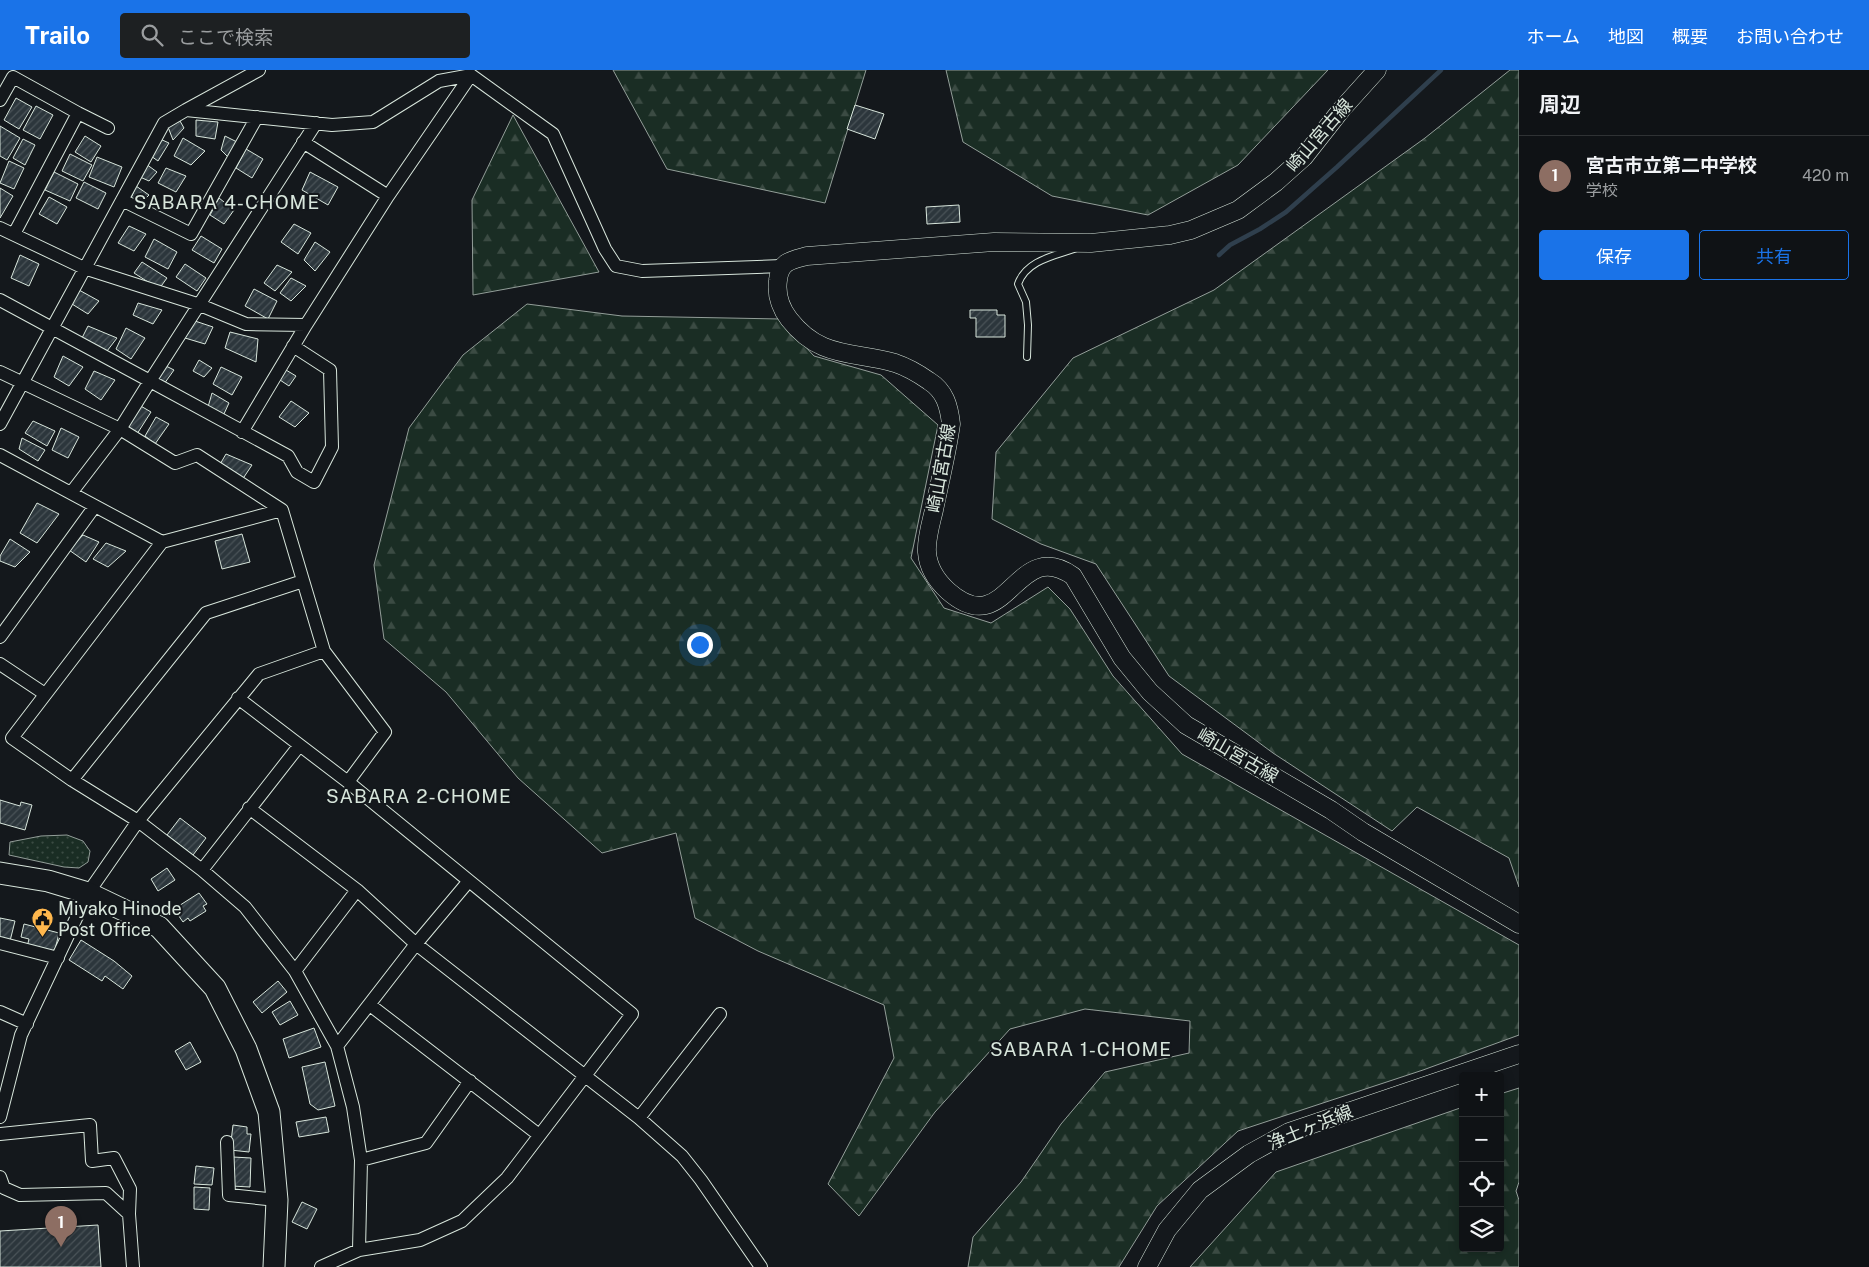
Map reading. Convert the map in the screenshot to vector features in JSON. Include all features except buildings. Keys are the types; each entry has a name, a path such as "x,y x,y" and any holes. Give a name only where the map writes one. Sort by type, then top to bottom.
{"highway":[{"path":"0,873 48,881 88,893 159,927 215,988 246,1049 269,1112 277,1200 274,1267"}],"main road":[{"name":"崎山宮古線","path":"1377,70 1341,110 1304,157 1276,182 1238,210 1191,230 1170,235 1091,243 994,242 822,254 800,258 782,266 779,271 778,297 783,312 798,331 815,344 832,351 897,364 929,380 938,387 946,399 951,424 930,527 927,551 933,572 942,585 956,598 971,606 988,606 997,601 1024,576 1036,568 1050,566 1064,569 1078,583 1122,658 1150,692 1186,725 1519,924"},
{"name":"浄土ヶ浜線","path":"1147,1267 1167,1230 1200,1190 1248,1154 1289,1132 1519,1054"}],"street":[{"path":"0,424 164,123 259,70"},
{"path":"186,110 332,125 373,122 440,80 471,75 553,134 604,249 616,266 642,271 782,266"},
{"path":"242,432 293,346 388,196 471,75"},
{"path":"0,100 13,78 108,128"},
{"path":"14,234 78,113"},
{"path":"122,200 191,234 257,117"},
{"path":"71,493 120,429 316,123"},
{"path":"303,142 388,196"},
{"path":"0,228 84,268 200,306 246,324 306,325"},
{"path":"0,300 288,456 298,472 314,482 332,447 330,370 293,346"},
{"path":"0,372 21,384 120,429 175,463 197,455 282,510 324,651 385,732 348,782"},
{"path":"0,455 162,542"},
{"path":"0,637 96,506"},
{"path":"282,510 162,542 12,738 72,780 138,821 202,870 245,907 296,971 337,1046 353,1106 361,1160 359,1250"},
{"path":"72,780 206,613 303,581"},
{"path":"0,1117 21,1035 26,1024 88,893 138,821 259,674 324,651"},
{"path":"0,664 44,694"},
{"path":"238,698 348,782 468,882 632,1014 507,1178 462,1221 420,1240 359,1250 322,1267"},
{"path":"202,870 299,746"},
{"path":"249,808 357,890 416,944 638,1118 682,1156 761,1267"},
{"path":"337,1046 416,944 468,882"},
{"path":"296,971 357,890"},
{"path":"0,943 58,958"},
{"path":"370,1005 539,1135"},
{"path":"0,1012 26,1024"},
{"path":"638,1118 720,1014"},
{"path":"361,1160 426,1143 470,1081"},
{"path":"0,1134 90,1125 92,1160 114,1158 130,1189 129,1214 133,1267"},
{"path":"227,1142 228,1195 277,1200"},
{"path":"0,1177 4,1188 20,1194"},
{"path":"0,1196 106,1193 129,1214"}],"lane":[{"path":"1027,357 1028,325 1026,302 1018,284 1021,275 1041,260 1091,243"}],"green space":[{"path":"613,70 866,70 825,203 667,169"},
{"path":"946,70 1328,70 1238,165 1148,215 1052,196 963,142"},
{"path":"1510,70 1519,70 1519,887 1509,858 1417,807 1392,831 1273,753 1169,676 1096,564 1041,544 992,519 996,452 1073,358 1214,290 1425,138"},
{"path":"513,115 599,272 473,295 472,200"},
{"path":"527,304 622,316 780,319 814,356 881,375 938,425 911,558 944,608 991,623 1048,587 1070,609 1113,676 1182,754 1519,945 1519,1035 1423,1070 1238,1131 1157,1206 1119,1267 968,1267 973,1237 1021,1182 1061,1124 1105,1072 1189,1053 1190,1021 1085,1009 1010,1029 935,1112 859,1216 828,1184 894,1058 884,1005 758,951 695,918 676,833 602,853 518,778 446,692 384,639 374,565 409,428 463,355"},
{"path":"67,835 83,841 90,851 88,862 79,868 64,867 9,855 10,842 41,836"},
{"path":"1519,1088 1519,1182 1516,1191 1519,1200 1519,1267 1190,1267 1276,1172 1459,1108 1459,1252 1504,1252 1504,1093"}],"waterway":[{"path":"1219,255 1230,245 1286,212 1441,70"}],"place":[{"name":"Miyako Hinode Post Office","path":"42,937"},
{"name":"宮古市立第二中学校","path":"61,1247"}],"district":[{"name":"SABARA 4-CHOME","path":"227,202"},
{"name":"SABARA 2-CHOME","path":"419,796"},
{"name":"SABARA 1-CHOME","path":"1081,1049"}]}
